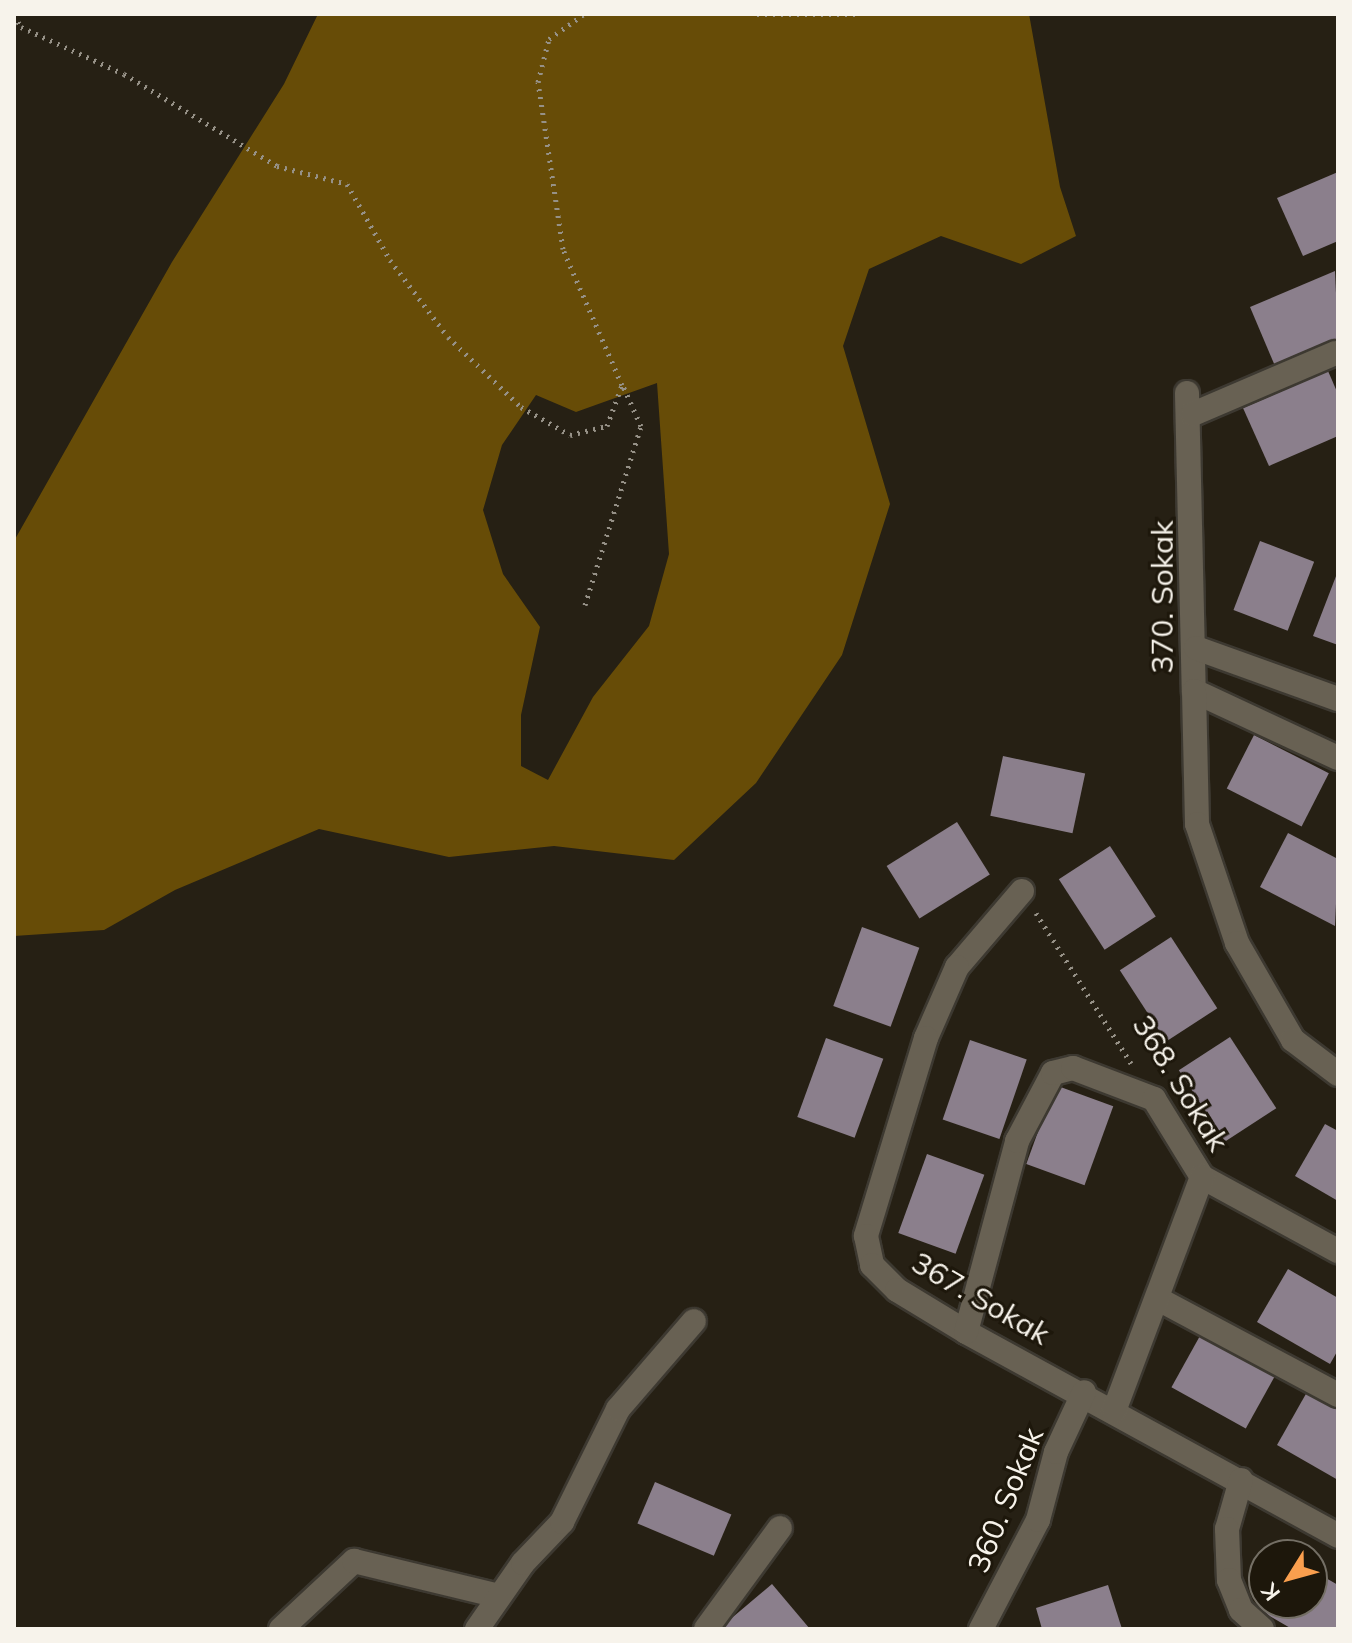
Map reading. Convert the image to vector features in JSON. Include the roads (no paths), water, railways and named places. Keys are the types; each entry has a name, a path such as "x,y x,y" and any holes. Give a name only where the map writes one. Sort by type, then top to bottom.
{"street":[{"name":"370. Sokak","path":"1337,354 1190,404 1196,648 1194,691 1338,758"},
{"path":"1196,648 1338,699"},
{"path":"1194,691 1197,824 1237,943 1293,1040 1338,1074"},
{"name":"367. Sokak","path":"1022,891 957,967 926,1038 866,1236 872,1265 897,1290 966,1332 1084,1392 1338,1536"},
{"name":"368. Sokak","path":"966,1332 1017,1141 1053,1073 1073,1068 1154,1099 1202,1177 1338,1251"},
{"path":"1114,1411 1160,1300 1202,1177"},
{"path":"1160,1300 1338,1395"},
{"path":"477,1629 499,1596 562,1522 618,1409 694,1321"},
{"name":"360. Sokak","path":"981,1629 1038,1520 1056,1452 1084,1392"},
{"path":"1241,1480 1227,1529 1229,1580 1241,1610 1262,1629"},
{"path":"706,1629 780,1528"},
{"path":"281,1629 354,1561 499,1596"}]}
